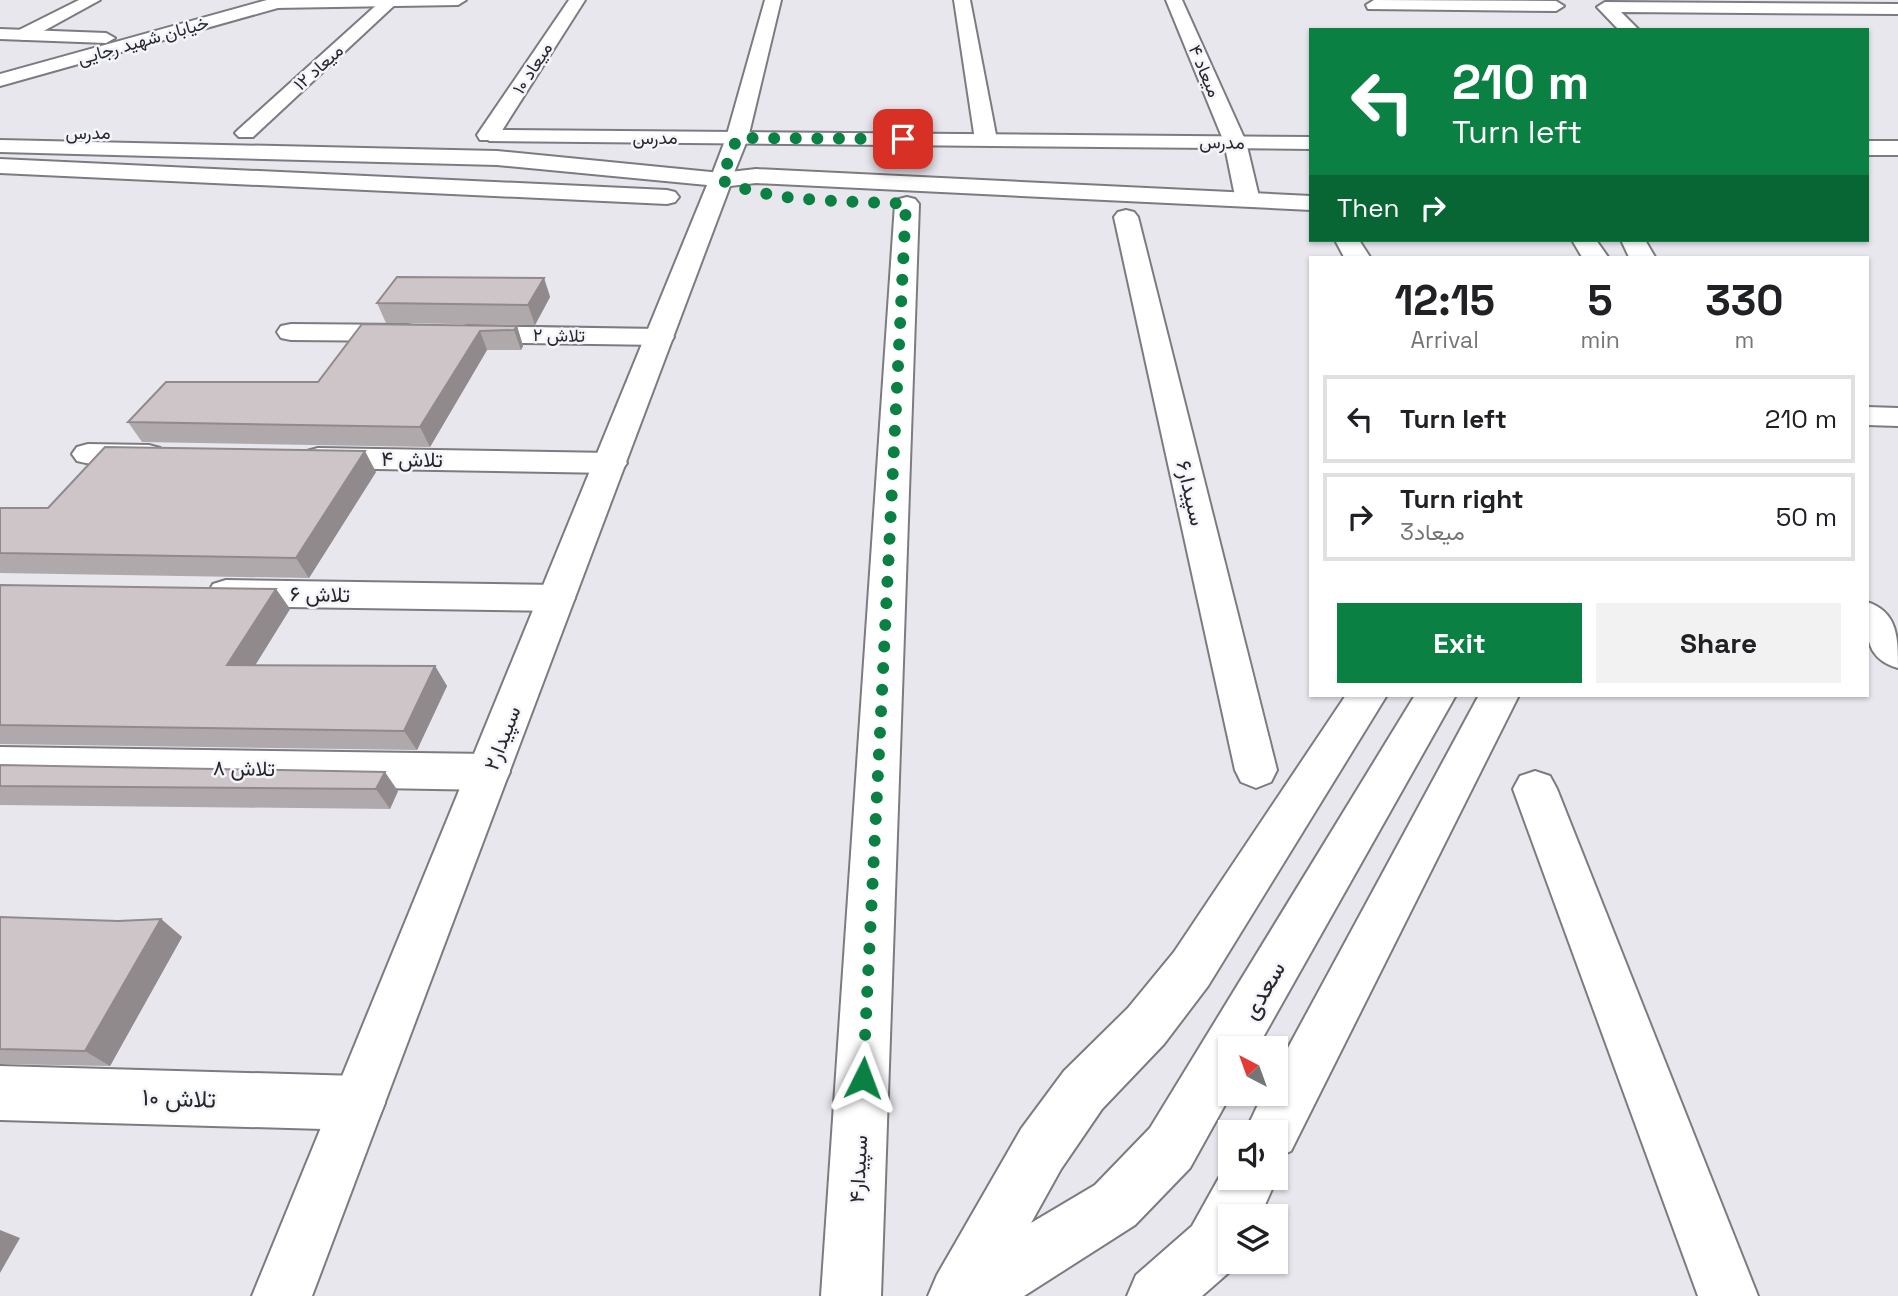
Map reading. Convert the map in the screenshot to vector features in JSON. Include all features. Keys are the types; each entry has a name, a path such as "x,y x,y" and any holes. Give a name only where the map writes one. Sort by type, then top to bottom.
{"street":[{"path":"23,34 92,0"},
{"name":"خیابان شهید رجایی","path":"0,66 245,0"},
{"name":"خیابان شهید رجایی","path":"0,80 280,2 458,0"},
{"name":"میعاد ۱۰","path":"488,135 576,0"},
{"name":"سپیدار۲","path":"282,1296 737,138 773,0"},
{"path":"962,0 986,140"},
{"name":"میعاد ۴","path":"1174,0 1235,142 1248,201"},
{"path":"1872,0 1895,11"},
{"name":"میعاد ۱۲","path":"246,133 391,1"},
{"path":"1372,2 1556,6"},
{"path":"1372,2 1389,21"},
{"path":"1628,28 1605,7 1895,11"},
{"path":"0,34 106,38"},
{"name":"مدرس","path":"0,131 394,135"},
{"path":"0,164 47,131"},
{"name":"مدرس","path":"461,135 1309,143"},
{"path":"467,188 520,136"},
{"name":"مدرس","path":"0,146 497,158 721,180"},
{"path":"1869,148 1898,148"},
{"path":"0,164 667,197"},
{"path":"721,180 756,176 1309,202"},
{"path":"721,180 742,190 770,195 1126,217 1309,224"},
{"name":"سپیدار۴","path":"852,1296 906,204"},
{"name":"سپیدار۶","path":"1126,217 1256,770"},
{"name":"تلاش ۲","path":"291,332 660,337"},
{"path":"1869,416 1898,417"},
{"path":"88,454 184,456"},
{"name":"تلاش ۴","path":"294,458 611,463"},
{"name":"تلاش ۶","path":"195,592 557,598"},
{"path":"1869,618 1898,654"},
{"path":"958,1296 1041,1149 1083,1090 1146,1026 1191,969 1366,697"},
{"name":"سعدی","path":"981,1296 1008,1270 1115,1205 1170,1148 1435,697"},
{"path":"1278,1120 1498,697"},
{"name":"تلاش ۸","path":"0,764 489,772"},
{"path":"1535,789 1728,1296"},
{"name":"تلاش ۱۰","path":"0,1093 358,1103"},
{"path":"1157,1296 1213,1247 1243,1190"}],"building":[{"path":"397,277 544,278 528,305 377,303"},
{"path":"362,324 517,326 514,330 480,331 420,427 128,422 166,382 318,382"},
{"path":"105,447 365,451 296,558 0,553 0,508 48,508"},
{"path":"0,585 276,589 227,665 435,666 404,731 0,725"},
{"path":"0,765 385,772 376,789 0,786"},
{"path":"0,917 118,921 161,919 85,1051 0,1049"}],"route":[{"path":"863,1078 906,204 770,195 742,190 721,180 737,138 903,139"}]}
